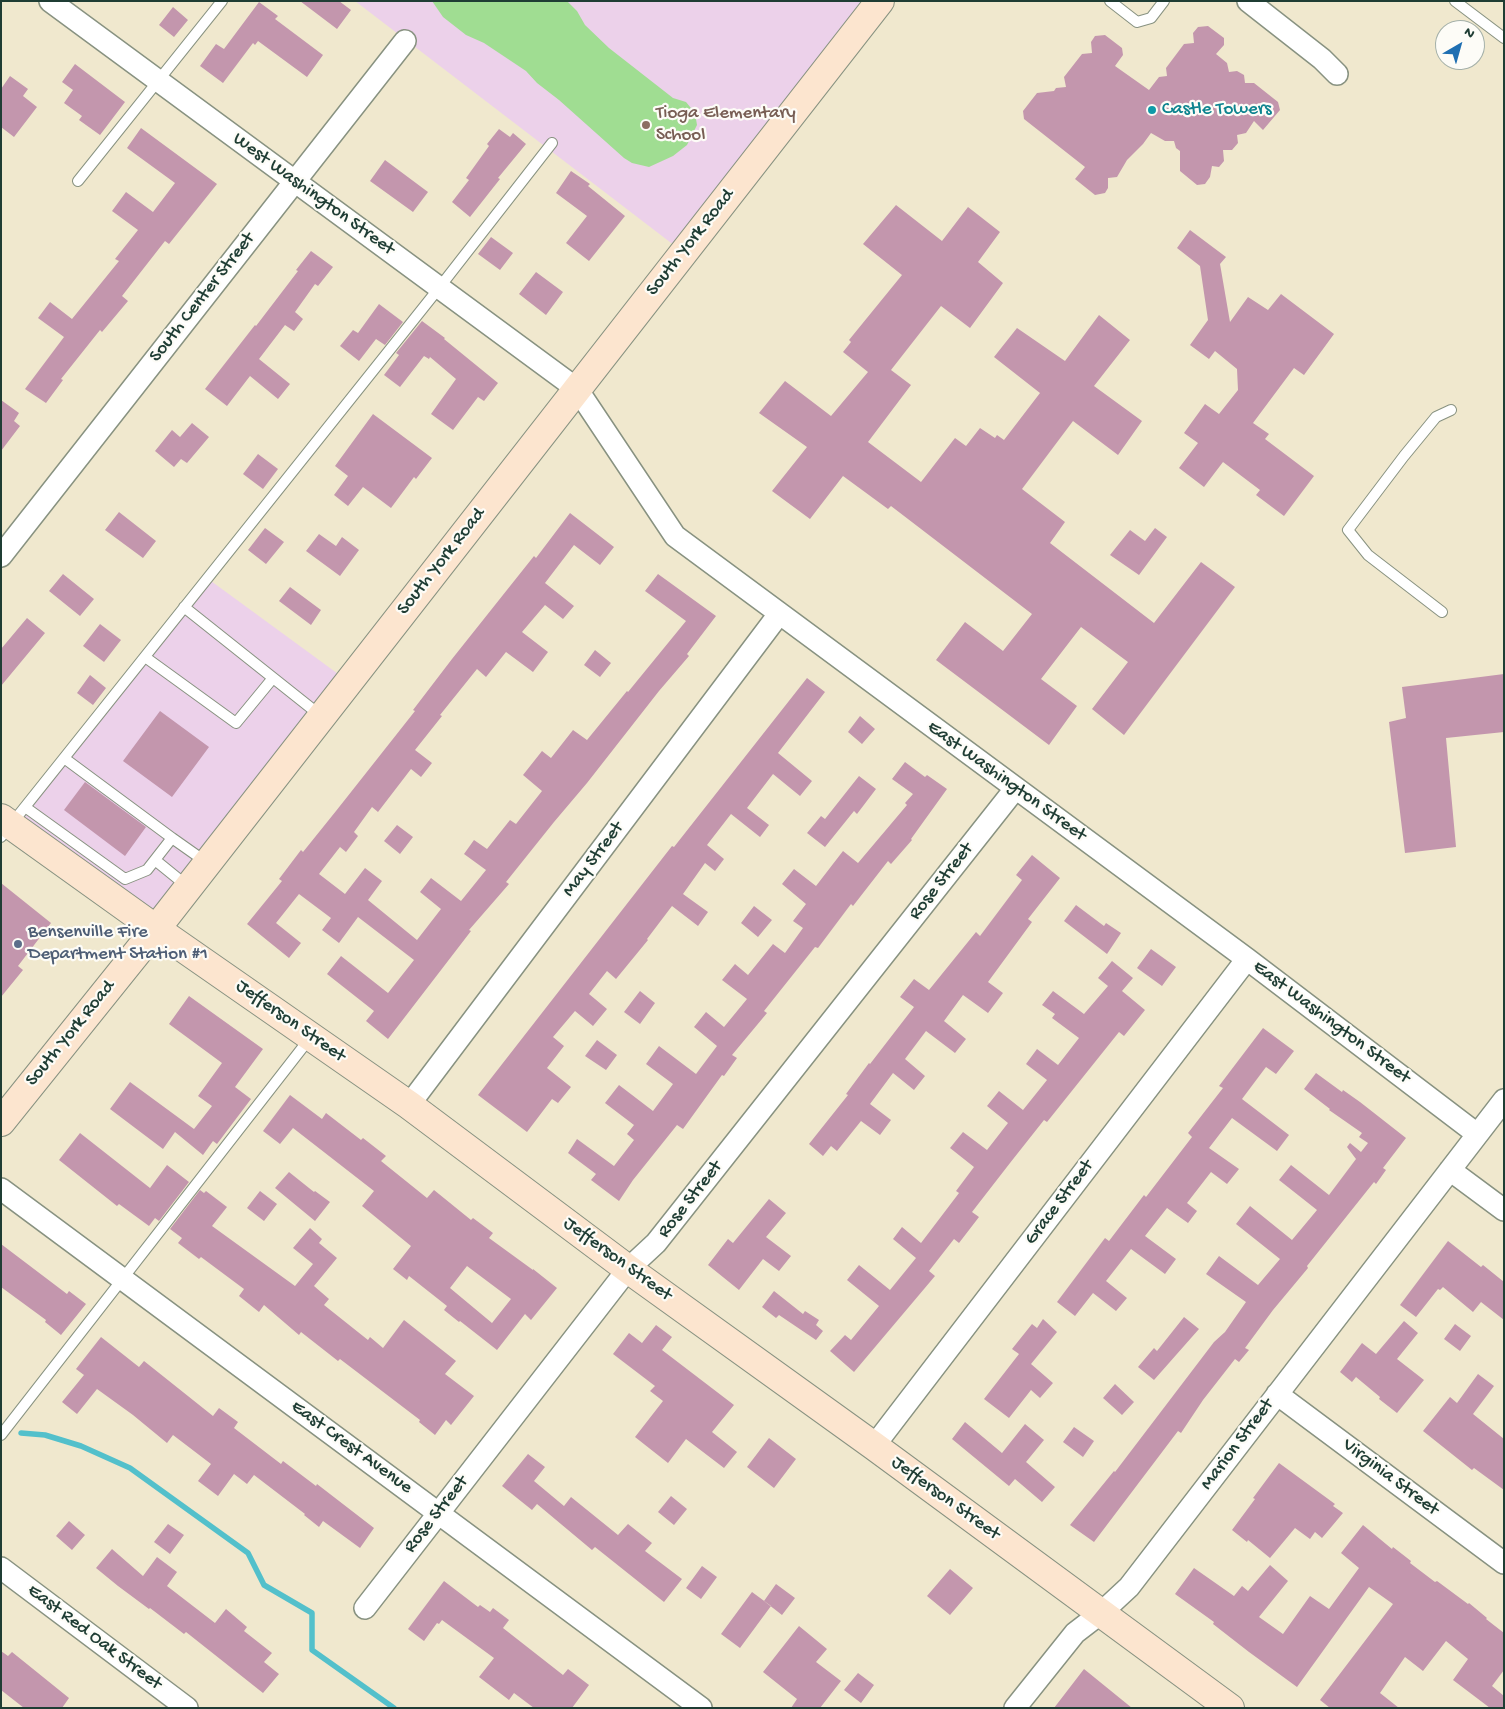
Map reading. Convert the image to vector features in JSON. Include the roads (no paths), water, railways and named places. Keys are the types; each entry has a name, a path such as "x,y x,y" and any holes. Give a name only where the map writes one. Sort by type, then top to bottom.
{"street":[{"name":"West Washington Street","path":"50,1 577,389"},
{"name":"South York Road","path":"1,1122 156,929 880,1"},
{"path":"1248,1 1337,74"},
{"name":"South Center Street","path":"1,556 405,41"},
{"name":"East Washington Street","path":"577,389 675,536 1247,959 1477,1134"},
{"name":"May Street","path":"409,1105 779,614"},
{"name":"Rose Street","path":"365,1608 628,1269 656,1244 1015,789"},
{"name":"Jefferson Street","path":"10,822 119,888 156,929 409,1105 628,1269 874,1446 1230,1708"},
{"name":"Grace Street","path":"874,1446 1247,959"},
{"path":"1477,1134 1504,1100"},
{"name":"Marion Street","path":"1015,1708 1075,1633 1101,1613 1129,1587 1477,1134"},
{"path":"1450,1170 1504,1210"},
{"name":"East Crest Avenue","path":"1,1189 701,1708"},
{"name":"Virginia Street","path":"1277,1394 1504,1563"},
{"name":"East Red Oak Street","path":"1,1568 187,1708"}],"lane":[{"path":"78,182 222,1"},
{"path":"1110,1 1137,22 1151,18 1164,1"},
{"path":"1455,1 1504,38"},
{"path":"10,822 145,657 552,143"},
{"path":"1442,612 1368,555 1348,530 1436,417 1451,410"},
{"path":"184,607 322,717"},
{"path":"145,657 236,723 273,678"},
{"path":"64,758 206,863"},
{"path":"119,888 147,870 172,838"},
{"path":"154,860 188,887"},
{"path":"1,1435 311,1037"}],"waterway":[{"path":"21,1433 45,1435 81,1446 130,1468 248,1553 264,1585 312,1613 312,1650 394,1708"}],"place":[{"name":"Castle Towers","path":"1152,110"},
{"name":"Tioga Elementary School","path":"646,125"},
{"name":"Bensenville Fire Department Station #1","path":"18,944"}]}
